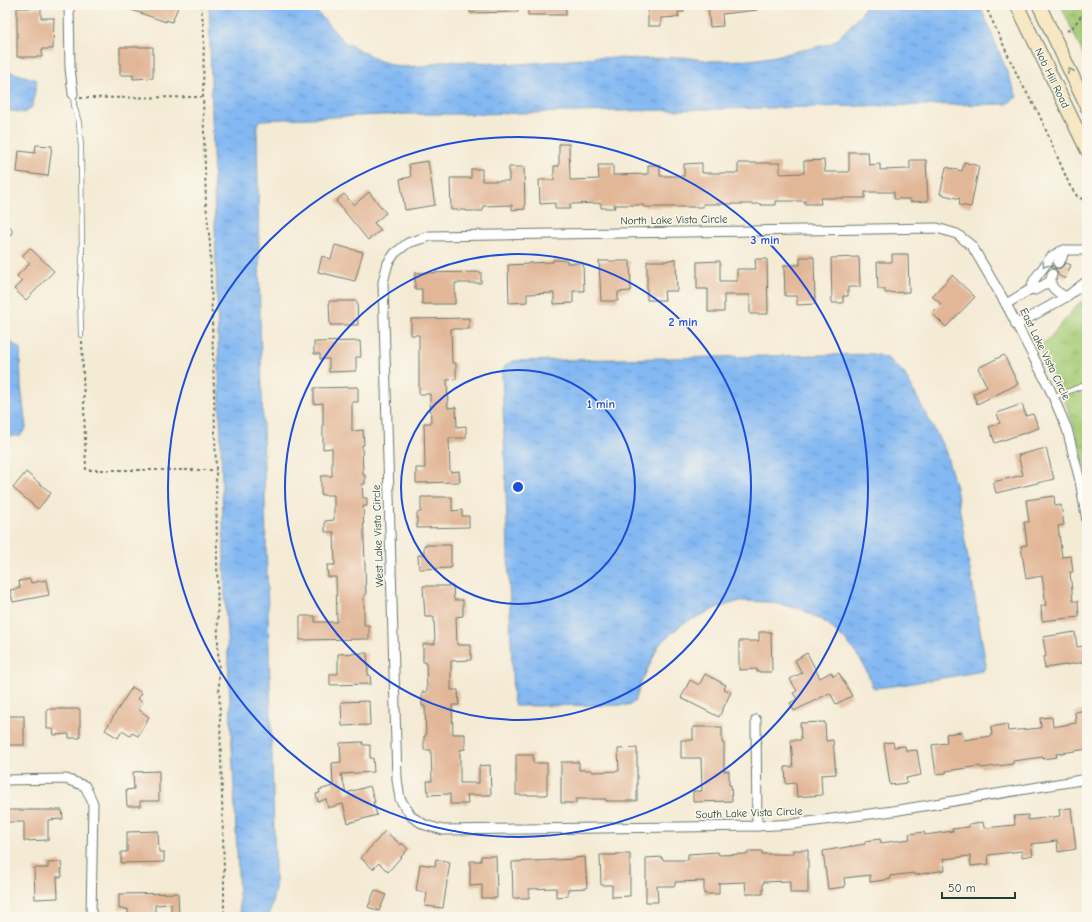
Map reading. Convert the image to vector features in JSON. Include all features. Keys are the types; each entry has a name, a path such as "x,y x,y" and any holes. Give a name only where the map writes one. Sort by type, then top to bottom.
{"main road":[{"name":"Nob Hill Road","path":"1017,5 1087,150"},
{"name":"Nob Hill Road","path":"1039,5 1087,107"}],"street":[{"path":"69,5 70,68 73,96"},
{"name":"North Lake Vista Circle","path":"395,253 408,243 430,236 937,228 957,234"},
{"name":"East Lake Vista Circle","path":"957,234 972,246 1006,304 1054,398 1067,428 1080,481 1087,521"},
{"path":"1006,304 1030,289 1034,280 1050,257 1064,250 1087,250"},
{"path":"1058,263 1062,258 1064,250"},
{"name":"West Lake Vista Circle","path":"395,253 388,263 383,282 396,763 400,799 412,817"},
{"path":"1030,289 1035,290 1051,278 1054,289 1066,297"},
{"path":"1016,325 1066,297 1087,280"},
{"path":"756,720 757,826"},
{"path":"5,780 66,779 85,786 93,803 91,917"},
{"name":"South Lake Vista Circle","path":"412,817 425,825 443,830 757,826 793,824 893,811 1087,779"}],"lane":[{"path":"73,96 79,123 81,147 81,335"},
{"path":"1054,398 1087,384"}],"path":[{"path":"202,5 204,33 202,97 206,204 210,244 216,470 224,917"},
{"path":"985,5 1020,81 1038,112 1070,186 1076,196 1087,202"},
{"path":"1067,31 1073,26 1087,8"},
{"path":"73,96 202,97"},
{"path":"81,335 86,470 216,470"}],"green space":[{"path":"1061,5 1087,5 1087,63"},
{"path":"1087,298 1087,478 1079,442 1069,411 1038,346 1049,339 1077,305"}],"water":[{"path":"209,5 311,5 343,41 380,61 400,67 425,66 444,61 518,64 596,57 637,59 681,57 712,61 750,60 830,44 839,38 861,14 866,5 980,5 1017,97 1007,104 405,114 260,120 257,124 260,321 275,866 275,889 269,917 240,917 225,595"},
{"path":"5,70 37,80 32,107 24,113 5,110"},
{"path":"11,342 20,349 21,386 26,428 20,436 5,436 5,343"},
{"path":"873,354 887,358 904,373 945,450 956,488 986,665 983,671 875,688 872,686 862,662 848,643 827,623 801,609 769,602 740,601 716,608 682,624 659,645 641,683 635,701 631,705 516,706 513,701 502,372 506,365 513,361"}],"building":[{"path":"120,5 172,5 178,7 172,22 166,20 166,22"},
{"path":"470,5 518,5 518,12 470,13"},
{"path":"528,5 566,5 566,15 528,15"},
{"path":"648,5 684,5 684,12 678,12 679,17 661,18 661,26 648,26"},
{"path":"708,5 756,5 757,10 722,14 723,26 710,27"},
{"path":"17,8 41,8 41,18 54,18 53,49 42,49 42,57 17,57"},
{"path":"120,47 153,47 153,78 133,79 133,75 120,75"},
{"path":"559,144 569,144 570,180 599,179 598,165 613,165 613,175 648,174 648,165 660,165 660,176 684,176 684,164 702,163 702,173 738,173 738,163 780,163 780,174 804,173 804,161 824,160 825,172 849,172 849,152 868,152 869,165 880,164 880,170 910,169 910,160 926,160 928,201 910,202 910,199 894,199 894,192 865,192 865,198 820,198 821,204 805,204 805,201 776,201 776,205 703,204 703,207 644,207 644,205 614,205 615,208 601,208 601,203 570,204 570,209 555,209 555,203 540,204 539,180 554,180 554,166 559,166"},
{"path":"36,145 52,146 48,176 17,172 19,151 35,153"},
{"path":"428,161 435,205 405,210 400,179 411,177 409,164"},
{"path":"964,162 979,166 971,207 959,205 960,199 940,194 946,167 962,171"},
{"path":"509,167 524,167 525,209 512,210 512,205 483,206 483,211 451,210 450,178 471,178 471,169 482,169 482,181 509,181"},
{"path":"369,192 386,213 374,223 381,230 368,240 336,201 344,194 354,205"},
{"path":"335,245 363,252 355,281 318,272 322,256 331,259"},
{"path":"30,248 54,271 26,300 14,289 22,281 17,276 30,263 22,256"},
{"path":"892,254 908,254 909,292 885,293 885,289 878,289 877,262 892,262"},
{"path":"800,257 814,257 815,304 797,305 797,296 785,296 784,265 800,265"},
{"path":"859,257 860,287 848,287 848,296 843,296 843,303 832,303 831,258"},
{"path":"676,259 677,291 664,291 665,300 647,300 647,261 668,261"},
{"path":"755,259 767,259 768,314 750,314 750,295 724,295 724,312 708,312 708,289 697,289 697,262 720,261 720,281 737,281 737,269 756,269"},
{"path":"553,260 567,260 567,263 583,263 584,291 573,291 573,303 554,304 554,293 527,294 527,302 509,303 508,265 553,262"},
{"path":"599,261 630,261 631,291 618,292 618,301 601,301"},
{"path":"1066,263 1071,265 1065,279 1058,275 1056,269 1051,268 1052,265 1055,268 1060,269"},
{"path":"481,272 481,283 455,283 455,304 422,304 422,289 415,289 415,273"},
{"path":"952,275 975,297 946,327 932,313 941,304 932,296"},
{"path":"329,301 357,301 358,325 330,325"},
{"path":"469,318 469,329 451,329 452,363 456,363 456,379 447,380 448,408 456,407 457,427 466,426 466,438 449,438 450,472 459,471 460,482 416,483 416,468 425,468 424,423 431,423 430,394 419,394 419,335 411,335 411,319"},
{"path":"360,341 361,357 356,357 356,371 329,372 329,359 320,359 320,354 314,354 314,342"},
{"path":"1004,355 1018,384 977,404 973,394 987,387 978,368"},
{"path":"358,387 358,402 352,402 352,431 363,430 363,475 365,475 365,484 362,484 363,498 367,498 367,506 363,506 366,595 364,595 364,625 369,625 369,639 300,640 300,616 315,616 315,622 337,622 336,577 328,577 327,565 335,565 334,532 325,532 325,521 334,520 334,495 321,495 321,476 332,476 332,448 323,449 323,403 314,404 314,388"},
{"path":"1022,404 1026,416 1033,414 1039,428 995,443 989,427 1000,423 997,413"},
{"path":"1046,448 1054,479 996,493 993,482 1023,475 1018,455"},
{"path":"26,472 51,493 38,509 13,488"},
{"path":"1054,496 1055,506 1061,505 1064,525 1058,526 1062,557 1071,556 1073,572 1070,572 1073,601 1078,601 1079,617 1042,621 1041,606 1046,605 1042,576 1026,579 1021,546 1027,545 1024,522 1029,522 1026,500"},
{"path":"421,497 452,497 452,511 462,510 462,516 469,516 469,527 417,528 417,513 421,512"},
{"path":"424,545 451,545 451,568 419,569 418,555 424,555"},
{"path":"30,579 31,583 46,580 49,595 13,602 10,590 20,588 19,581"},
{"path":"423,586 453,586 454,600 463,600 463,616 456,617 457,645 471,645 471,660 451,661 451,690 458,690 459,705 452,705 453,734 465,734 465,749 460,750 460,783 479,783 479,766 490,765 491,795 467,795 468,804 450,804 450,794 428,795 427,781 432,781 431,750 424,750 424,736 426,736 425,706 422,706 422,692 427,692 426,662 423,662 423,644 435,644 434,617 425,617"},
{"path":"759,632 771,632 772,672 757,672 757,669 739,670 739,641 759,641"},
{"path":"1075,632 1077,647 1084,646 1086,662 1045,668 1043,657 1046,657 1043,637"},
{"path":"367,653 368,675 370,675 371,684 330,685 330,674 338,674 338,654"},
{"path":"807,653 820,678 831,672 833,676 839,673 852,696 836,704 830,693 794,711 790,703 797,699 793,693 797,691 790,679 802,673 795,660"},
{"path":"705,674 726,685 724,689 731,692 719,717 681,698 690,680 699,685"},
{"path":"132,687 142,693 138,699 143,702 138,709 149,717 138,736 132,733 130,736 122,731 118,738 105,730"},
{"path":"369,701 370,725 342,726 341,702"},
{"path":"47,709 80,709 80,738 69,738 69,734 54,735 53,729 47,729"},
{"path":"1087,710 1087,749 1056,754 1057,757 1043,759 1043,757 1013,761 1013,764 981,768 980,766 936,774 932,745 947,743 946,734 962,732 964,740 992,736 991,727 1007,724 1008,731 1041,728 1040,718 1052,717 1053,727 1076,723 1075,712"},
{"path":"5,716 24,716 24,745 5,745"},
{"path":"825,722 826,741 833,740 836,774 821,775 822,795 797,797 796,783 786,784 785,767 793,767 791,740 801,740 800,723"},
{"path":"693,727 722,727 722,743 724,743 724,771 729,771 729,785 731,785 732,801 693,802 693,791 702,791 701,758 681,758 681,740 693,740"},
{"path":"363,742 363,745 370,745 370,758 373,758 374,772 341,774 346,793 370,786 377,815 348,823 343,804 328,808 326,799 318,802 316,794 320,793 319,790 333,786 332,763 341,762 340,743"},
{"path":"893,742 894,747 905,746 906,751 917,750 921,775 906,778 907,783 890,785 884,743"},
{"path":"637,748 637,801 576,799 576,803 561,803 561,762 579,762 579,770 592,770 592,772 619,771 618,749"},
{"path":"516,755 533,755 533,763 547,763 547,795 516,795"},
{"path":"159,771 159,801 140,801 140,806 127,806 126,790 134,789 133,772"},
{"path":"1071,808 1076,849 1058,852 1057,841 1031,844 1033,855 1022,857 1022,851 988,855 989,864 971,866 970,856 943,859 945,870 915,875 914,873 890,876 891,879 870,882 870,875 844,878 845,887 828,889 823,851 865,844 865,841 880,839 881,843 910,839 909,834 924,832 925,835 953,831 952,829 969,827 969,824 983,822 984,828 1015,825 1014,816 1028,815 1028,820 1060,816 1059,809"},
{"path":"5,810 62,810 63,819 48,820 48,840 24,841 24,822 5,822"},
{"path":"158,831 159,852 164,852 164,862 121,863 121,852 127,852 127,832"},
{"path":"385,831 408,849 388,872 379,863 373,869 361,858"},
{"path":"793,850 808,850 808,893 790,893 790,881 763,882 763,894 746,894 745,882 719,883 719,894 704,894 704,881 675,882 675,886 657,886 658,902 646,902 646,858 662,857 662,860 688,860 688,854 718,852 719,855 748,854 748,851 762,851 762,854 793,854"},
{"path":"630,854 630,896 612,897 612,885 601,885 600,855"},
{"path":"481,856 496,856 497,898 482,898 482,885 470,886 470,861 481,861"},
{"path":"585,857 587,888 568,889 568,896 556,897 556,888 529,889 529,898 513,898 512,862 575,859"},
{"path":"436,859 450,862 443,908 425,906 427,893 416,891 420,864 435,866"},
{"path":"61,862 62,877 57,877 58,898 35,899 34,868 48,868 48,863"},
{"path":"375,890 386,895 379,911 368,907"},
{"path":"178,893 179,917 171,917 171,904 155,905 155,917 128,917 128,909 119,909 119,894"}]}
